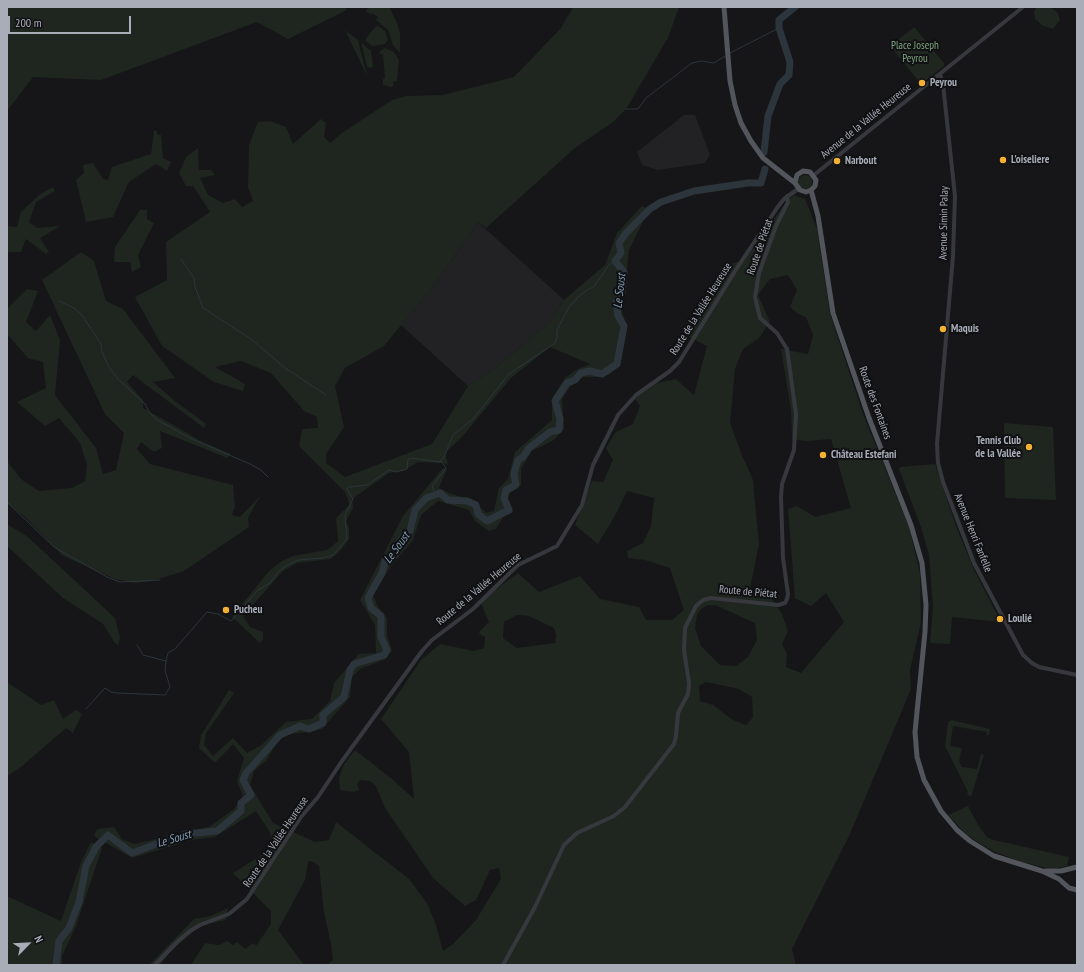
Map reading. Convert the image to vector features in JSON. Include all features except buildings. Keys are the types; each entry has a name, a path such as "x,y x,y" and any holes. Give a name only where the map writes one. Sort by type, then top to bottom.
{"main road":[{"path":"724,7 727,55 732,94 741,123 760,154 776,170 795,183 798,189 808,191 816,183 814,175 807,171 801,172 797,175 776,170"},
{"path":"795,183 797,175"},
{"name":"Route des Fontaines","path":"808,191 818,216 833,313 868,418 911,525 922,563 926,605 925,632 914,732 917,757 929,791 941,811 957,830 981,849 1006,861 1042,871"},
{"path":"1042,871 1068,870 1077,867"},
{"path":"1068,870 1064,876 1065,882 1069,888 1077,890"},
{"path":"1042,871 1065,882"}],"street":[{"name":"Avenue de la Vallée Heureuse","path":"814,175 1023,7"},
{"name":"Avenue Simin Palay","path":"940,74 943,84 955,196 953,256 945,350"},
{"name":"Route de la Vallée Heureuse","path":"155,965 190,931 200,925 229,914 247,900 301,818 318,797 342,761 422,651 432,640 473,609 518,565 557,546 582,506 593,465 618,415 636,395 670,371 679,362 743,258 777,208 787,196 798,189"},
{"name":"Route de Piétat","path":"503,965 535,907 564,845 577,833 614,816 625,807 674,744 678,713 688,694 689,684 684,650 685,628 696,606 703,600 711,598 778,605 785,603 788,599 782,550 781,497 782,484 794,450 796,414 787,349 783,340 760,318 756,297 760,273 776,226 788,202 787,196"},
{"name":"Avenue Henri Fanfelle","path":"945,350 937,444 938,463 943,482 974,563 1023,655 1039,667 1077,675"}],"shaded area":[{"path":"684,115 695,115 710,155 705,163 658,170 642,165 637,152"},
{"path":"478,222 564,300 548,324 495,368 468,386 401,325 435,284"}],"green space":[{"path":"7,7 345,7 347,10 288,39 257,22 101,80 33,77 7,111"},
{"path":"369,7 389,7 400,33 400,53 393,45 388,30 376,20 378,17 372,13 371,15 366,11"},
{"path":"573,7 679,7 668,38 626,109 613,122 575,148 486,228 478,222 435,284 384,346 345,368 335,386 344,427 326,454 326,463 345,477 432,444 468,386 495,368 548,324 564,300 605,265 617,233 642,206 649,209 629,250 622,310 627,328 620,364 610,374 600,377 583,377 570,387 562,399 564,429 554,440 532,451 521,469 521,485 510,493 502,519 496,529 489,531 475,521 469,510 438,501 421,515 413,540 391,566 373,595 378,607 387,618 387,635 392,651 386,659 360,669 352,677 350,697 322,729 310,732 288,734 278,741 266,761 254,771 250,785 273,823 315,842 329,840 336,822 409,879 427,903 436,925 443,951 453,944 476,920 501,879 499,868 490,870 476,900 465,906 433,878 385,808 376,786 370,781 360,780 357,784 359,790 354,792 340,790 339,778 344,764 355,750 392,779 414,799 409,752 381,719 421,660 440,644 474,651 484,648 485,637 479,634 489,622 480,601 518,573 539,592 580,576 600,599 639,607 646,620 672,620 684,610 670,568 645,560 628,558 627,551 643,543 651,526 654,498 627,491 617,512 598,544 575,525 592,481 603,482 613,460 606,448 616,432 633,424 640,406 635,398 657,383 676,379 694,395 707,346 689,337 721,267 744,260 787,201 794,195 805,199 817,229 830,314 863,414 909,527 920,573 921,623 910,670 911,689 850,834 792,949 796,965 327,965 333,960 331,945 324,912 319,866 312,861 308,862 305,880 278,930 304,965 191,965 205,943 219,945 227,941 233,945 237,942 245,949 253,943 256,946 271,924 271,911 233,873 265,853 273,841 268,829 256,811 215,837 191,840 132,858 94,836 97,829 114,827 122,839 134,844 209,827 234,809 243,796 237,781 244,758 233,744 215,763 199,748 201,735 229,690 234,693 206,733 204,745 213,756 233,738 247,753 260,746 286,722 312,719 330,701 334,683 359,654 376,653 375,625 360,600 403,516 443,468 447,469 439,488 451,494 473,500 486,513 494,511 499,488 508,479 515,452 552,420 552,398 565,378 576,370 590,364 550,347 511,378 461,438 445,453 448,465 444,463 418,462 405,470 389,473 356,496 352,500 353,508 346,521 349,528 349,539 340,551 331,559 297,563 283,571 243,616 250,627 263,632 263,639 260,643 232,617 269,571 282,561 293,556 327,550 338,541 336,518 349,505 348,499 345,492 299,446 302,429 318,428 317,417 304,411 271,373 241,361 215,367 245,384 243,391 214,382 162,346 135,297 167,280 166,242 210,212 193,186 186,186 179,173 186,157 198,148 199,170 211,170 215,175 200,178 208,195 223,203 235,199 242,207 253,201 248,187 249,145 258,122 270,121 286,127 293,144 321,119 326,123 324,137 330,143 342,133 392,100 406,96 443,95 514,77 561,28","holes":["788,275 797,290 790,307 798,314 806,317 813,335 808,354 781,349 791,410 792,439 806,441 831,439 851,508 815,517 797,506 788,509 795,598 811,606 826,593 844,622 801,673 786,667 787,654 782,644 788,631 782,614 772,599 750,589 759,544 753,480 730,423 735,369 743,349 759,338 770,322 758,295 770,279","708,605 717,606 755,623 757,640 748,657 736,666 720,665 701,646 695,628 697,615 701,609","517,615 529,616 554,628 556,635 555,643 517,648 503,638 504,622","706,682 739,689 752,697 753,717 746,725 733,720 713,705 700,701 699,686"]},
{"path":"1037,7 1050,7 1058,13 1060,20 1053,29 1043,26 1035,19 1034,11"},
{"path":"378,26 385,31 388,40 385,44 372,46 365,40 375,27"},
{"name":"Place Joseph Peyrou","path":"915,28 944,63 944,66 921,84 890,46"},
{"path":"345,30 358,40 367,76"},
{"path":"361,42 371,51 373,66 371,68 367,67"},
{"path":"385,48 394,52 399,60 397,81 393,82 393,86 391,87 383,85 383,79 385,78 383,54 380,54 380,51"},
{"path":"156,130 158,135 161,135 163,158 171,162 167,171 156,164 129,182 113,217 86,222 76,180 84,173 83,165 93,163 103,179 108,180 112,167 151,154 154,131"},
{"path":"802,175 808,175 812,179 812,185 808,189 802,189 798,185 798,179"},
{"path":"53,187 55,191 36,202 29,222 37,228 60,226 40,238 49,252 46,254 26,239 21,252 7,252 7,226 17,227 21,212 39,195"},
{"path":"140,210 147,210 147,219 154,223 138,255 141,267 132,272 130,262 114,262 115,247"},
{"path":"81,252 94,261 106,301 123,309 175,378 153,382 175,401 206,424 204,428 133,375 127,382 143,400 143,408 203,442 231,454 227,458 160,431 162,448 154,452 141,442 137,449 150,464 233,485 235,507 232,515 240,517 260,496 248,518 249,527 184,571 152,581 134,583 115,579 63,556 24,516 7,503 7,461 21,479 39,491 72,488 85,481 87,465 80,443 59,418 45,426 17,402 46,388 43,362 28,358 7,334 7,309 27,289 38,291 26,322 36,331 50,315 60,340 55,395 96,448 103,474 116,470 124,433 105,414 42,280"},
{"name":"Tennis Club de la Vallée","path":"1004,423 1053,427 1056,500 1005,498"},
{"path":"935,464 956,526 975,572 1001,622 952,617 950,644 930,643 933,606 929,555 921,527 899,469 900,467"},
{"path":"7,524 28,537 115,618 120,638 118,645 115,643 103,624 63,598 7,546"},
{"path":"7,682 41,705 54,700 63,719 76,710 82,714 73,733 66,728 21,767 7,776"},
{"path":"952,720 990,729 989,735 986,735 987,732 953,726 950,746 962,748 959,761 962,767 977,769 981,754 984,755 971,797 967,794 968,792 945,746 948,722"},
{"path":"968,806 978,825 987,837 994,840 1069,857 1067,866 1047,868 1022,862 995,852 976,841 964,832 948,815"},
{"path":"91,842 102,848 76,926 62,956 62,965 7,965 7,896 61,921 81,862"},
{"path":"228,908 226,920 204,925 195,930 170,952 160,965 149,965 194,919 211,916"}],"waterway":[{"name":"Le Soust","path":"764,152 768,116 780,84 789,75 790,62 779,28 779,20 795,7"},
{"path":"730,53 779,28"},
{"path":"626,109 638,109 646,98 692,63 701,61 714,63 725,56"},
{"name":"Le Soust","path":"56,965 59,941 69,928 79,902 86,866 96,847 108,835 132,853 159,843 169,843 185,834 217,831 241,811 241,803 251,795 243,780 246,773 280,735 300,726 309,729 323,723 323,715 344,697 350,670 354,664 384,655 387,650 381,637 381,616 371,608 368,598 382,573 385,561 395,555 401,539 410,531 415,510 426,498 440,493 448,500 467,501 476,505 478,514 487,521 509,510 504,498 506,490 516,485 514,474 518,460 523,457 529,448 550,432 559,430 560,419 555,401 567,383 575,380 581,373 590,371 602,374 617,364 624,326 618,316 616,302 622,293 624,272 615,261 621,253 619,243 626,233 650,209 661,202 694,191 748,183 761,183 765,169"},
{"path":"181,259 194,278 195,287 203,308 251,339 285,368 326,395"},
{"path":"86,709 105,688 111,692 118,693 165,695 170,687 165,670 168,653 175,649 207,612 218,614 231,621 258,590 270,583 279,571 289,564 298,560 322,558 333,555 347,539 345,515 353,499 347,489 349,487 367,485 389,470 396,472 407,469 408,459 412,458 439,462 444,457 453,435 473,419 509,374 555,343 557,338 557,330 569,307 579,296 590,288 593,288 609,265 615,261"},
{"path":"59,301 74,308 82,315 101,344 102,352 109,367 118,379 145,404 149,412 157,420 192,439 250,464 261,470 268,477"},
{"path":"435,494 432,486 446,468 442,462 440,462"},
{"path":"7,502 54,547 107,577 120,582 160,580"},
{"path":"137,645 143,655 166,661"}],"place":[{"name":"Peyrou","path":"922,83"},
{"name":"L'oiseliere","path":"1003,160"},
{"name":"Narbout","path":"837,161"},
{"name":"Maquis","path":"943,329"},
{"name":"Tennis Club de la Vallée","path":"1029,447"},
{"name":"Château Estefani","path":"823,455"},
{"name":"Pucheu","path":"226,610"},
{"name":"Loulié","path":"1000,619"}]}
